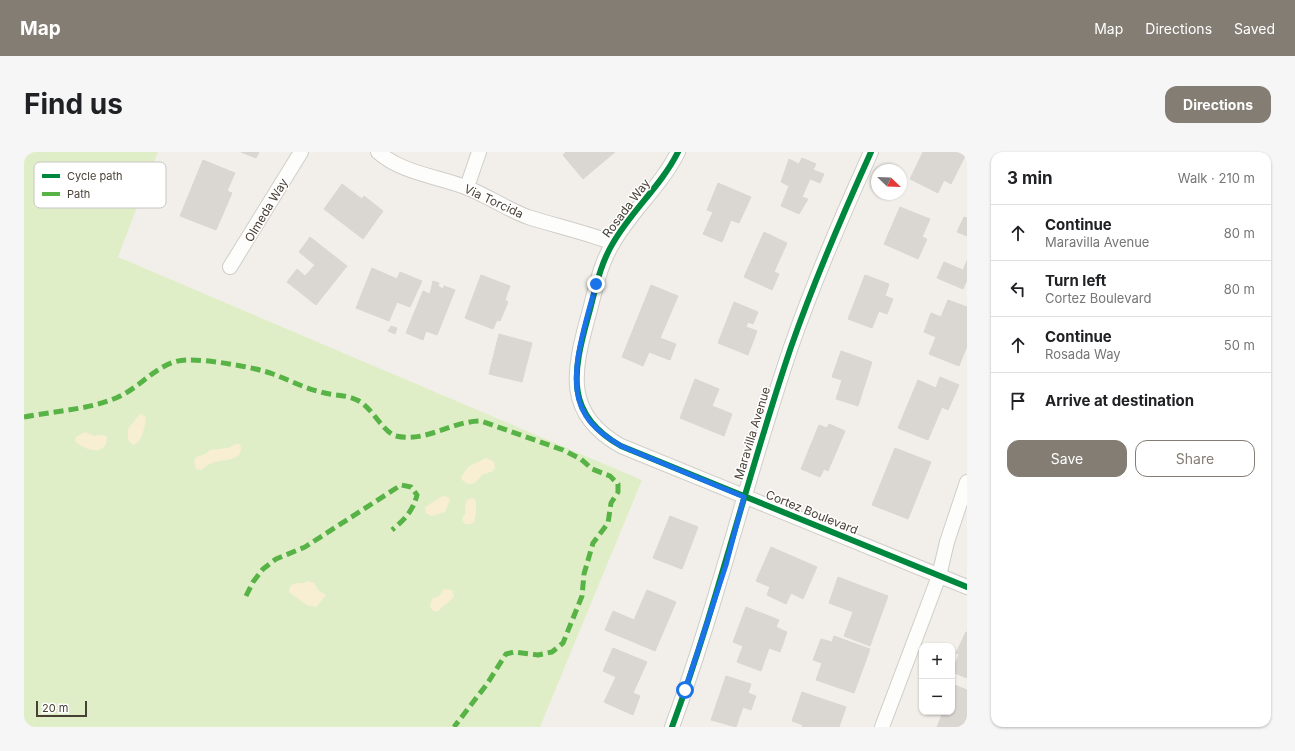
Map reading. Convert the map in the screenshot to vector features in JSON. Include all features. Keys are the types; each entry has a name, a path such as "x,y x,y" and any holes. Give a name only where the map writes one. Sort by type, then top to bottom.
{"street":[{"name":"Olmeda Way","path":"230,267 301,152"},
{"name":"Via Torcida","path":"378,152 385,158 406,169 429,174 467,187 528,217 584,232 613,243"},
{"path":"467,187 479,152"},
{"name":"Rosada Way","path":"579,398 577,391 577,367 580,343 596,284 613,243 669,170 678,152"},
{"name":"Maravilla Avenue","path":"672,727 710,616 744,497 791,346 844,211 871,152"},
{"name":"Cortez Boulevard","path":"579,398 585,416 605,436 621,446 967,587"},
{"path":"882,727 939,576 947,542 967,482"}],"green space":[{"path":"24,152 158,152 154,162 34,162 34,208 137,208 118,257 642,480 540,727 24,727"}],"sand":[{"path":"140,414 146,417 144,429 139,441 133,445 128,440 128,429"},
{"path":"85,432 94,436 103,435 107,437 106,443 100,450 90,449 79,445 75,441 76,437"},
{"path":"236,444 240,444 241,450 236,457 216,462 201,470 196,469 194,461 196,457 206,454 210,450 228,448"},
{"path":"486,458 494,462 495,467 493,471 482,475 475,483 468,484 462,480 461,477 468,467"},
{"path":"443,496 448,497 450,500 445,512 431,516 426,513 425,507"},
{"path":"473,498 476,501 474,522 465,524 462,519 466,512 465,506 467,500"},
{"path":"308,581 314,583 318,590 326,595 316,607 307,605 289,592 293,584"},
{"path":"444,589 452,590 454,597 437,612 432,610 430,606 432,599 439,596"}],"building":[{"path":"241,152 259,152 256,158"},
{"path":"566,152 615,152 583,179 563,155"},
{"path":"923,152 967,152 951,184 944,180 938,193 910,179"},
{"path":"802,158 816,164 813,170 824,174 820,183 810,179 802,197 808,199 799,214 781,206 789,186 781,182 789,159 799,164"},
{"path":"203,160 235,173 227,191 232,193 216,230 180,216"},
{"path":"718,183 751,197 739,223 731,220 722,242 703,234 713,212 707,210"},
{"path":"342,184 362,199 364,196 383,211 363,239 324,209"},
{"path":"900,207 930,219 922,237 927,239 918,259 884,244"},
{"path":"964,217 967,218 967,236 957,232"},
{"path":"764,232 787,243 774,272 779,274 772,290 744,277"},
{"path":"310,237 347,266 316,305 287,282 297,269 305,276 315,265 299,252"},
{"path":"967,261 967,280 963,289 937,278 944,262 963,270"},
{"path":"372,268 397,279 400,272 422,281 410,307 397,302 389,321 356,308"},
{"path":"481,275 510,286 505,300 508,302 500,321 497,320 493,329 465,318"},
{"path":"865,275 889,284 885,296 893,299 887,314 879,311 872,328 848,319"},
{"path":"433,281 439,283 438,286 443,289 444,286 455,290 437,335 426,331 423,340 406,333 423,291 430,294"},
{"path":"651,285 678,296 660,338 676,344 670,360 649,352 643,366 622,357"},
{"path":"948,300 967,307 967,346 959,366 929,354 936,337 924,332 931,313 941,317"},
{"path":"734,302 758,312 753,324 748,322 746,327 757,331 748,355 718,343"},
{"path":"391,326 397,328 395,334 388,331"},
{"path":"499,334 532,343 522,382 489,374"},
{"path":"841,351 872,362 858,406 836,399 842,380 832,377"},
{"path":"940,377 959,385 948,410 942,407 928,440 898,428 918,380 936,388"},
{"path":"695,379 719,389 712,406 732,414 724,436 680,418"},
{"path":"829,424 845,431 828,471 824,469 820,477 801,469 819,425 827,428"},
{"path":"895,448 931,462 908,519 872,505"},
{"path":"670,516 698,527 682,569 653,558"},
{"path":"771,547 817,567 803,599 791,593 786,604 767,595 770,587 756,581"},
{"path":"838,577 888,596 870,646 844,636 853,612 829,603"},
{"path":"647,590 676,602 655,651 605,630 613,611 634,620"},
{"path":"746,607 779,620 776,627 787,632 780,652 769,648 761,671 737,662 743,646 733,642"},
{"path":"967,632 967,678 955,673 955,664 959,654 956,653"},
{"path":"834,636 870,649 854,693 816,680 822,663 813,660 821,639 832,642"},
{"path":"613,648 647,662 633,693 640,696 633,715 604,702 616,677 603,671"},
{"path":"726,676 751,684 748,693 756,696 751,710 743,707 736,727 711,720"},
{"path":"955,685 967,690 967,716 962,727 937,727 942,715 955,715"},
{"path":"802,692 846,707 839,727 802,727 803,725 792,721"}],"marked path":[{"path":"24,417 82,408 105,402 125,394 158,370 176,362 186,360 217,362 265,371 315,390 345,396 359,401 369,409 391,434 396,436 418,437 459,424 481,421 563,450 581,459 592,469 610,476 618,484 618,492 611,503 608,523 593,543 584,574 582,596 563,643 552,652 538,655 514,652 506,654 487,684 454,727"},
{"path":"246,596 253,582 263,569 276,559 305,547 401,485 411,487 417,495 413,506 404,519 392,530"}],"cycle path":[{"path":"678,152 663,176 613,243 601,270 583,337 577,374 578,390 582,406 590,420 603,434 621,446 967,587"},
{"path":"672,727 704,633 775,394 791,347 829,249 871,152"}],"route":[{"path":"596,284 580,343 577,367 577,391 585,416 605,436 621,446 744,497 726,565 685,690"}]}
